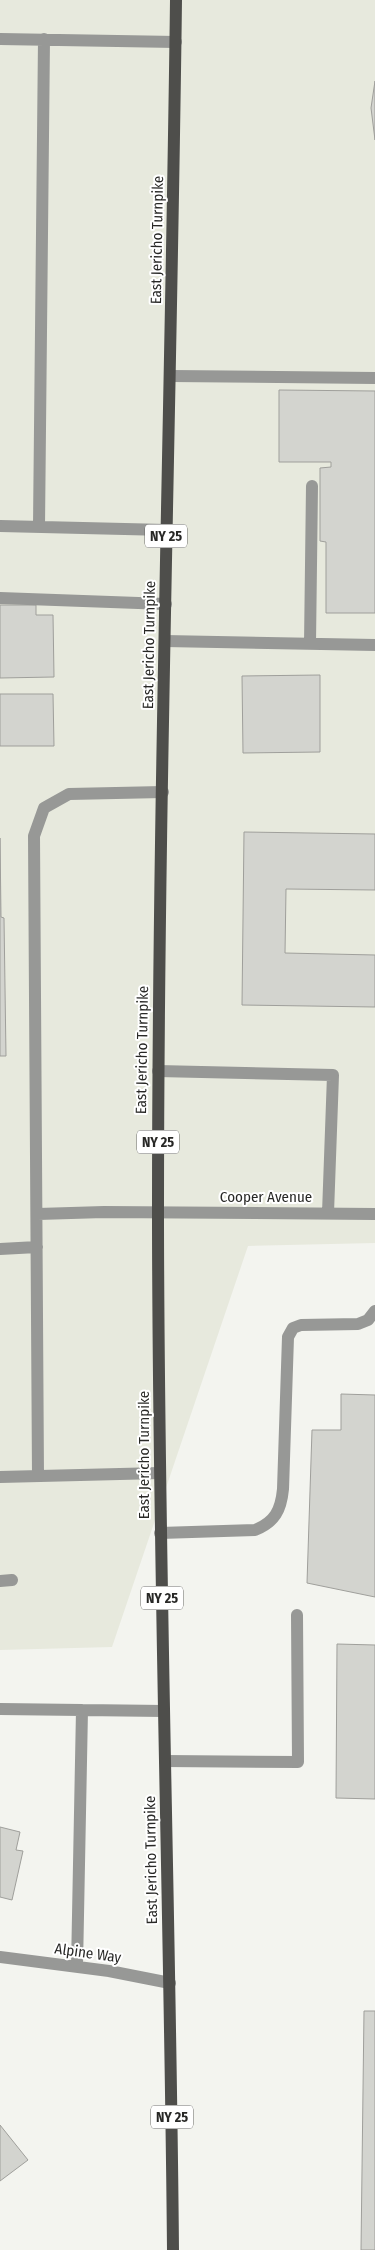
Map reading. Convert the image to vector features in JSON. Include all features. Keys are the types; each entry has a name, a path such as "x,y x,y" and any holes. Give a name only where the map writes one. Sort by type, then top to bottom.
{"main road":[{"name":"East Jericho Turnpike","path":"173,2250 170,1983 160,1534 158,1071 176,0"}],"street":[{"path":"0,39 176,42"},
{"path":"39,526 44,39"},
{"path":"171,376 375,378"},
{"path":"310,644 312,486"},
{"path":"0,526 166,530"},
{"path":"0,598 166,604"},
{"path":"165,641 375,645"},
{"path":"38,1476 38,1214 34,836 44,808 68,794 163,792"},
{"path":"158,1071 333,1075 328,1213"},
{"name":"Cooper Avenue","path":"38,1214 158,1212 375,1214"},
{"path":"0,1249 37,1247"},
{"path":"160,1534 254,1530 266,1526 277,1516 282,1504 283,1489 288,1337 293,1328 301,1325 358,1324 368,1320 375,1311"},
{"path":"0,1477 160,1473"},
{"path":"165,1761 298,1762 297,1615"},
{"path":"0,1709 164,1711"},
{"path":"77,1967 82,1710"},
{"name":"Alpine Way","path":"0,1957 77,1967 170,1983"}],"shaded area":[{"path":"0,0 375,0 375,1243 248,1246 112,1647 0,1650"}],"building":[{"path":"375,81 375,140 371,108"},
{"path":"279,390 375,391 375,613 326,613 326,542 320,541 320,468 331,467 331,462 279,462"},
{"path":"0,605 36,605 36,615 53,615 54,677 0,678"},
{"path":"320,675 320,752 243,753 242,676"},
{"path":"0,694 53,694 54,746 0,746"},
{"path":"244,832 375,834 375,890 286,889 285,953 375,955 375,1007 242,1005"},
{"path":"0,838 1,917 4,918 6,1056 0,1056"},
{"path":"341,1394 375,1395 375,1597 307,1583 312,1430 341,1430"},
{"path":"337,1644 375,1645 375,1799 336,1798"},
{"path":"0,1827 20,1832 16,1850 23,1851 12,1900 0,1897"},
{"path":"364,2011 375,2011 375,2250 361,2250"},
{"path":"0,2125 28,2160 0,2181"}]}
